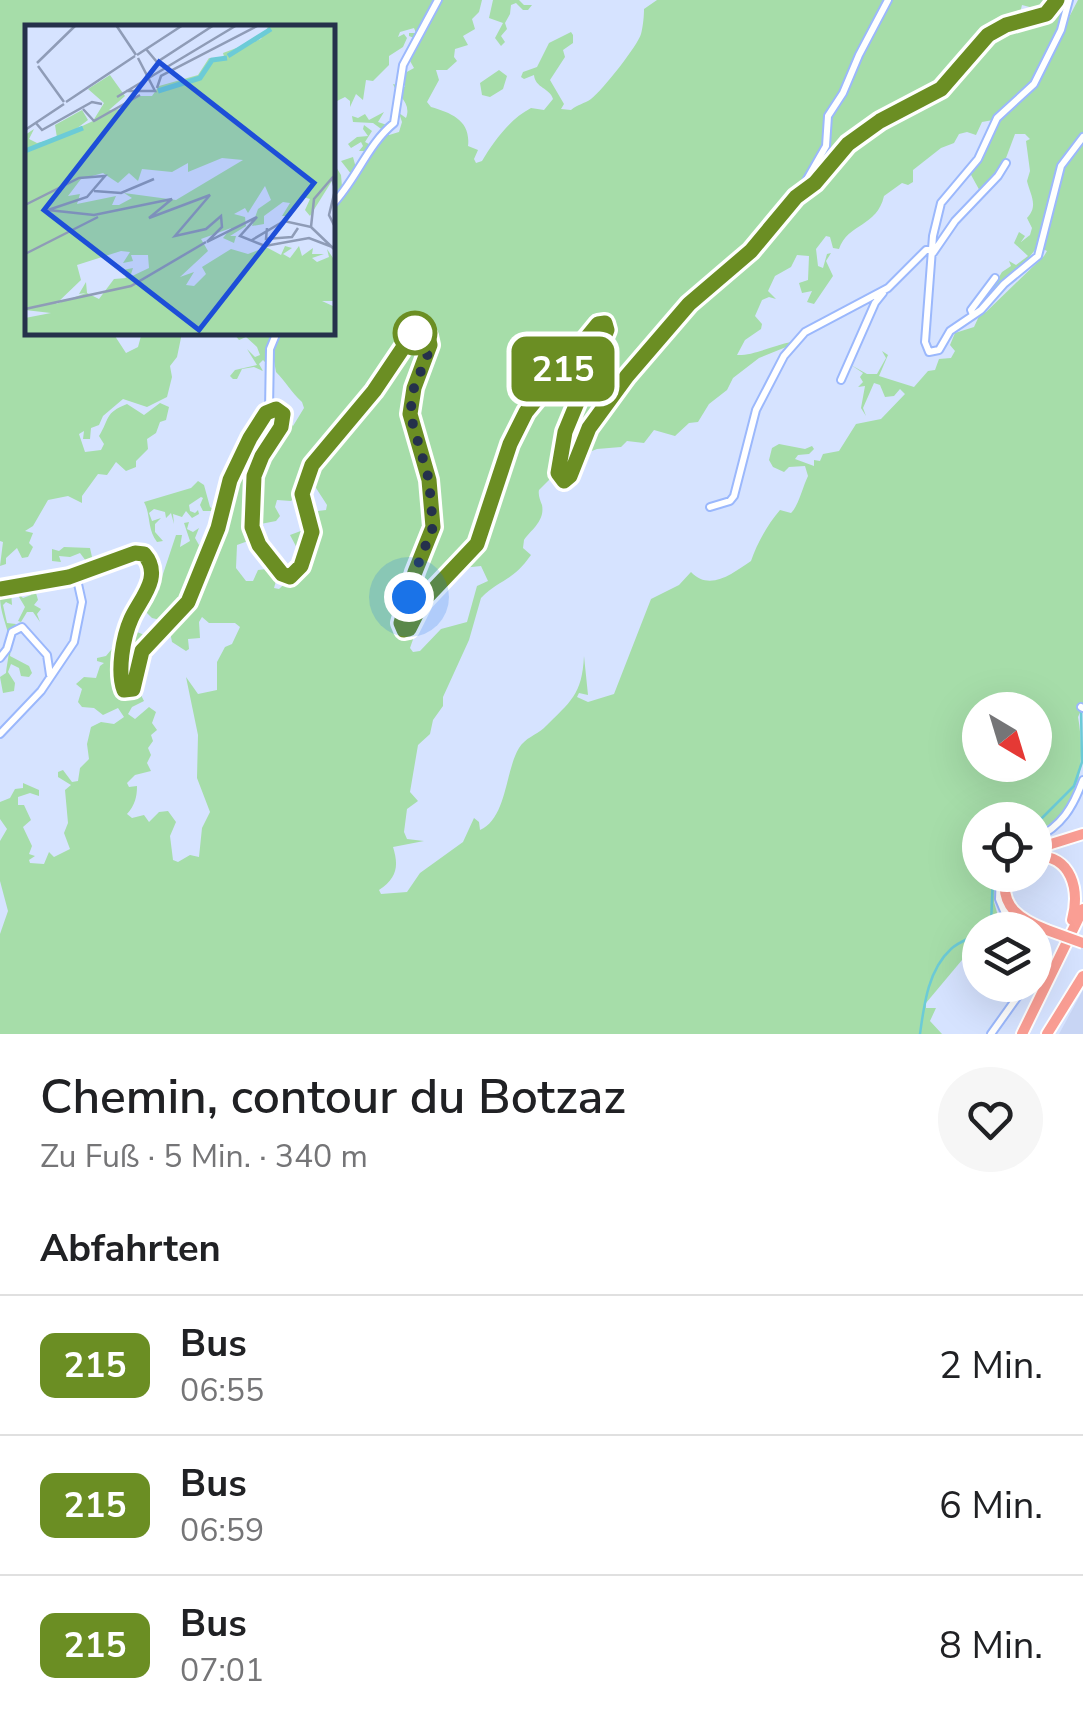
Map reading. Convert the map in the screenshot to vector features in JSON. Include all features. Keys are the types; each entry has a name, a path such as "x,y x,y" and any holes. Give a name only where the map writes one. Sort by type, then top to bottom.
{"highway":[{"path":"1052,846 1083,834"},
{"path":"1052,859 1068,871 1074,884 1075,909 1063,948"},
{"path":"1011,892 1015,905 1026,915 1083,940"},
{"path":"1022,1034 1083,909"},
{"path":"1030,1034 1083,921"},
{"path":"1047,1034 1083,976"}],"street":[{"path":"335,202 350,185 378,135 394,123 403,65 438,0"},
{"path":"808,188 807,178 826,146 828,116 888,0"},
{"path":"269,410 279,410 283,422 254,476 253,531 256,541 282,574 290,577 301,566 312,532 302,494 312,465 374,391 413,334 422,331 428,336 429,351 414,388 410,414 429,480 433,527 401,623 404,630 409,629 423,601 477,544 510,444 526,412 598,324 605,323 607,330 565,432 558,473 564,481 570,476 592,422 627,376 689,304 747,255 796,197 862,132 936,92 984,38 1006,25 1048,12 1057,0"},
{"path":"1069,0 1061,30 1033,86 997,118 978,160 944,198 935,224 927,350 937,352 950,331 1038,256 1060,169 1083,137"},
{"path":"932,252 1006,162"},
{"path":"841,380 875,303 926,250 932,252"},
{"path":"973,315 973,302 994,278"},
{"path":"710,507 734,496 756,410 784,356 804,332 888,288"},
{"path":"0,589 76,575 135,553 144,554 149,560 148,590 131,618 122,671 123,687 131,690 142,651 188,602 218,528 233,472 269,410 270,349 277,335"},
{"path":"0,734 37,696 72,646 82,602 76,575"},
{"path":"0,658 12,632 22,627 45,652 51,676"},
{"path":"1052,826 1066,816 1083,780"},
{"path":"991,1034 1014,1002"}],"shaded area":[{"path":"1083,990 1083,1034 1059,1034"}],"green space":[{"path":"0,0 482,0 472,19 475,29 463,36 468,45 455,49 457,61 447,70 436,70 439,80 427,102 463,124 468,146 478,150 476,163 482,161 516,118 531,108 544,110 553,99 534,75 521,77 523,72 537,67 549,43 571,32 573,35 573,43 563,50 565,57 550,80 564,104 561,109 571,110 591,99 619,68 641,34 644,9 657,0 1051,0 1041,10 1022,5 1020,13 1011,20 1014,26 1049,17 1062,0 1065,2 1060,21 1066,23 1078,0 1083,0 1083,706 1078,717 1079,777 1067,809 1052,823 1052,802 962,802 962,892 994,892 997,912 962,912 962,960 926,1003 926,1008 936,1008 930,1021 942,1034 0,1034 0,934 8,911 0,881 0,841 7,829 0,819 0,802 10,798 15,789 23,788 23,783 39,790 39,796 30,793 18,797 18,805 24,805 31,820 23,827 32,846 29,854 35,856 30,863 44,864 49,852 54,857 70,849 64,833 68,823 65,790 71,785 58,777 58,772 63,770 72,782 78,781 80,768 89,759 91,727 101,722 114,724 124,717 118,708 103,715 94,708 82,707 78,702 82,689 76,684 84,677 96,678 104,663 97,658 106,656 121,638 121,656 129,658 130,644 137,632 147,636 138,639 133,652 132,676 125,681 127,663 119,662 116,680 124,699 137,695 143,681 144,701 128,714 135,719 149,707 156,712 152,723 157,730 151,735 153,741 148,748 151,771 135,775 127,783 129,787 137,786 135,801 127,814 132,818 144,815 149,822 159,812 168,811 176,822 170,836 173,860 178,862 190,855 199,857 202,828 210,812 197,778 198,735 186,677 198,694 217,690 217,662 240,627 235,623 209,623 202,617 200,638 188,639 186,651 172,642 170,632 175,626 163,626 146,612 154,600 152,594 160,589 153,586 160,583 176,535 182,535 180,547 190,541 184,523 189,522 187,529 193,532 199,528 195,538 199,545 213,527 204,542 200,561 207,563 227,516 228,495 250,446 255,444 268,453 289,421 293,426 304,408 276,372 273,355 268,365 263,360 259,364 263,371 254,367 242,369 237,379 230,376 235,370 257,365 247,349 255,357 260,355 246,337 239,340 235,335 335,335 335,165 342,187 348,192 355,179 341,161 353,157 356,168 367,151 359,151 361,142 351,148 348,144 357,137 368,136 364,125 372,131 365,142 371,145 377,134 384,131 373,123 353,122 352,116 365,114 369,120 384,112 378,122 387,125 389,135 399,132 399,113 406,118 407,108 393,84 405,87 405,73 414,68 405,52 409,47 414,50 419,40 409,36 416,33 414,28 400,32 398,37 404,34 407,38 403,47 389,56 389,65 373,81 366,80 363,100 356,94 350,107 345,97 335,102 335,25 25,25 25,335 114,335 126,353 138,347 139,335 182,335 177,357 170,366 172,377 167,397 147,407 123,399 103,416 99,425 91,428 90,439 83,439 84,431 79,434 85,452 101,450 104,444 99,436 114,410 127,404 144,415 160,403 169,407 166,420 147,439 148,449 136,461 136,467 126,471 116,462 107,475 98,474 82,496 82,503 68,496 48,500 33,526 25,531 33,533 28,557 22,558 17,548 0,566","holes":["993,120 982,157 970,173 981,193 1003,166 1015,134 1025,134 1030,139 1026,141 1030,171 1027,181 1033,204 1027,218 1032,228 1021,242 1025,236 1019,232 1014,243 1028,256 1016,265 1009,261 1011,266 1002,272 987,297 1034,252 1037,246 1047,251 1044,256 980,314 974,327 955,333 950,345 955,351 951,358 939,359 935,370 928,371 914,387 879,376 888,355 882,351 886,358 877,374 867,374 851,365 863,373 863,382 858,387 865,386 861,408 866,416 863,408 874,383 880,385 885,397 894,396 900,389 905,394 881,419 856,424 839,451 823,454 820,461 814,460 814,466 795,459 809,454 812,446 805,449 779,444 772,448 769,460 773,467 784,472 789,467 805,466 808,476 794,510 780,510 751,561 714,580 698,578 691,572 679,585 651,599 614,694 588,702 577,697 579,693 588,695 584,656 581,680 573,696 519,748 501,805 489,824 480,830 474,818 463,842 420,873 407,892 381,894 379,890 395,871 393,847 424,841 407,839 404,832 407,809 418,801 410,792 418,745 430,734 433,720 443,706 481,598 531,555 523,548 524,540 542,516 539,490 577,452 621,447 627,441 644,443 654,430 675,436 689,423 698,422 733,378 759,358 791,345 737,355 745,340 761,329 762,324 755,316 762,300 776,299 768,291 775,276 791,267 797,255 809,256 808,280 799,283 802,293 812,291 807,302 814,304 833,276 826,261 831,253 827,254 823,268 818,266 816,249 826,236 833,248 839,249 849,234 875,214 884,196 902,183 913,182 913,170 954,143 959,134 976,135 982,122","414,323 426,325 434,332 429,356 420,341 405,350 400,346 405,330","300,484 316,488 327,505 326,510 318,511 311,547 306,546 306,529 290,535 299,552 311,551 306,564 279,589 274,588 276,581 266,569 258,570 253,581 246,581 236,568 237,545 248,541 250,526 276,521 280,516 275,507 277,500 291,501","460,560 462,568 481,566 488,581 477,586 467,622 441,629 420,651 413,652 410,648 418,625 408,639 400,640 397,634 403,609 409,608 411,613 414,606 421,605 419,599 447,565"]},
{"path":"493,0 519,0 532,5 523,10 516,3 511,5 501,46 495,38 503,23 489,18"},
{"path":"499,70 507,76 503,89 490,97 482,95 480,83"},
{"path":"198,481 204,485 210,507 216,511 203,511 201,497 189,505 190,511 198,510 199,514 192,518 186,511 182,517 173,514 174,524 171,513 166,518 165,512 154,509 149,513 152,521 161,518 155,524 155,532 163,541 157,542 144,502 191,488"},
{"path":"64,547 90,548 92,557 99,560 86,561 80,553 59,556 61,562 52,561 52,549 59,551"},
{"path":"34,586 38,600 34,605 41,609 37,614 40,622 33,612 27,612 18,621 25,607 16,592 11,592 12,605 3,605 7,623 16,624 13,629 21,631 12,638 10,656 29,666 32,673 29,677 21,676 19,668 11,664 8,672 15,683 14,691 3,693 0,677 6,673 9,641 0,596 6,591 27,588 20,595 23,598 31,595"}],"waterway":[{"path":"1052,808 1074,786 1082,762 1081,709"},
{"path":"992,892 992,912"},
{"path":"920,1034 928,988 937,967 962,943"}],"bus line":[{"name":"215","path":"0,589 69,577 135,553 144,554 150,563 148,590 131,618 122,671 124,690 133,689 142,651 188,602 218,528 230,480 263,416 276,409 283,414 283,422 254,476 253,531 256,541 288,578 301,566 312,532 302,494 312,465 374,391 409,339 422,331 430,345 414,388 410,414 429,480 433,527 401,623 404,630 409,629 423,601 477,544 510,444 526,412 598,324 605,323 607,330 565,432 558,473 564,481 570,476 592,422 627,376 689,304 751,251 848,144 880,121 941,89 988,35 1006,25 1046,14 1057,0"}],"route":[{"path":"409,597 433,527 429,480 410,414 430,340 424,332 415,333"}]}
